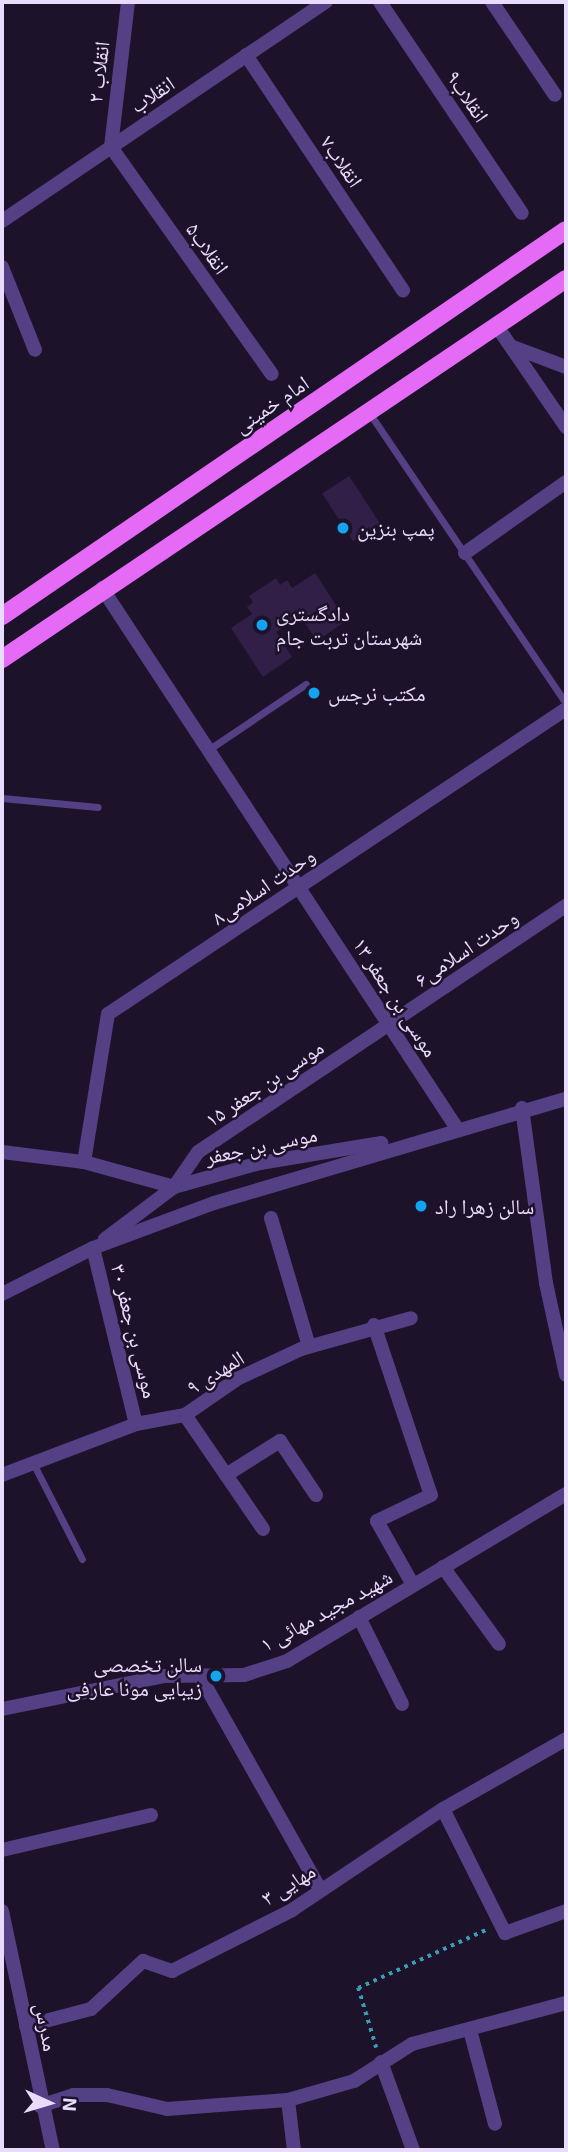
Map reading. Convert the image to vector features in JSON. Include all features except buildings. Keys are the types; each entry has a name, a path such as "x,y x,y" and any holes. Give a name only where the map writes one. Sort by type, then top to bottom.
{"main road":[{"name":"امام خمینی","path":"2,616 563,236"},
{"path":"6,652 566,279"}],"street":[{"name":"انقلاب ۲","path":"111,147 128,2"},
{"name":"انقلاب","path":"2,221 326,2"},
{"name":"انقلاب۹","path":"380,2 522,213"},
{"path":"492,2 555,95"},
{"name":"انقلاب۷","path":"246,55 402,290"},
{"name":"انقلاب۵","path":"111,147 272,374"},
{"path":"2,267 35,350"},
{"path":"496,325 566,427"},
{"path":"513,347 566,367"},
{"path":"466,554 566,482"},
{"name":"موسی بن جعفر ۱۳","path":"102,588 458,1130"},
{"name":"وحدت اسلامی۸","path":"84,1162 108,1014 566,709"},
{"name":"وحدت اسلامی۶","path":"389,1025 566,906"},
{"name":"موسی بن جعفر ۱۵","path":"174,1187 198,1152 389,1025"},
{"name":"موسی بن جعفر","path":"2,1294 93,1248 263,1187 458,1130 522,1108 566,1099"},
{"path":"522,1108 546,1283 566,1375"},
{"name":"موسی بن جعفر","path":"93,1248 174,1187 260,1163 458,1130"},
{"path":"2,1152 84,1162 174,1187"},
{"path":"271,1218 309,1346"},
{"name":"موسی بن جعفر ۳۰","path":"93,1248 136,1424"},
{"name":"المهدی ۹","path":"2,1475 32,1460 136,1424 185,1415 237,1380 309,1346 374,1325 411,1318"},
{"path":"374,1325 431,1495 377,1521 413,1585"},
{"path":"185,1415 263,1529"},
{"path":"226,1475 280,1441 316,1495"},
{"name":"شهید مجید مهائی ۱","path":"2,1709 163,1676 244,1675 287,1661 566,1494"},
{"path":"443,1567 499,1644"},
{"path":"359,1618 402,1704"},
{"path":"200,1676 320,1889"},
{"name":"مهایی ۳","path":"26,2026 91,2009 143,1961 172,1970 292,1910 443,1809 566,1739"},
{"path":"443,1809 503,1928 566,1911"},
{"path":"2,1850 151,1815"},
{"name":"مدرس","path":"2,1911 40,2106 53,2150"},
{"path":"40,2106 84,2095 107,2095 167,2109 288,2099 354,2081 412,2044 565,2007"},
{"path":"470,2030 495,2124"},
{"path":"381,2062 412,2150"},
{"path":"288,2099 294,2150"}],"lane":[{"path":"368,410 566,703"},
{"path":"208,750 306,684"},
{"path":"2,798 98,807"},
{"path":"32,1460 82,1559"}],"path":[{"path":"381,2062 358,1988 503,1928"}],"place":[{"name":"پمپ بنزین","path":"343,528"},
{"name":"دادگستری شهرستان تربت جام","path":"262,625"},
{"name":"مكتب نرجس","path":"314,693"},
{"name":"سالن زهرا راد","path":"421,1206"},
{"name":"سالن تخصصی زیبایی مونا عارفی","path":"216,1676"}]}
